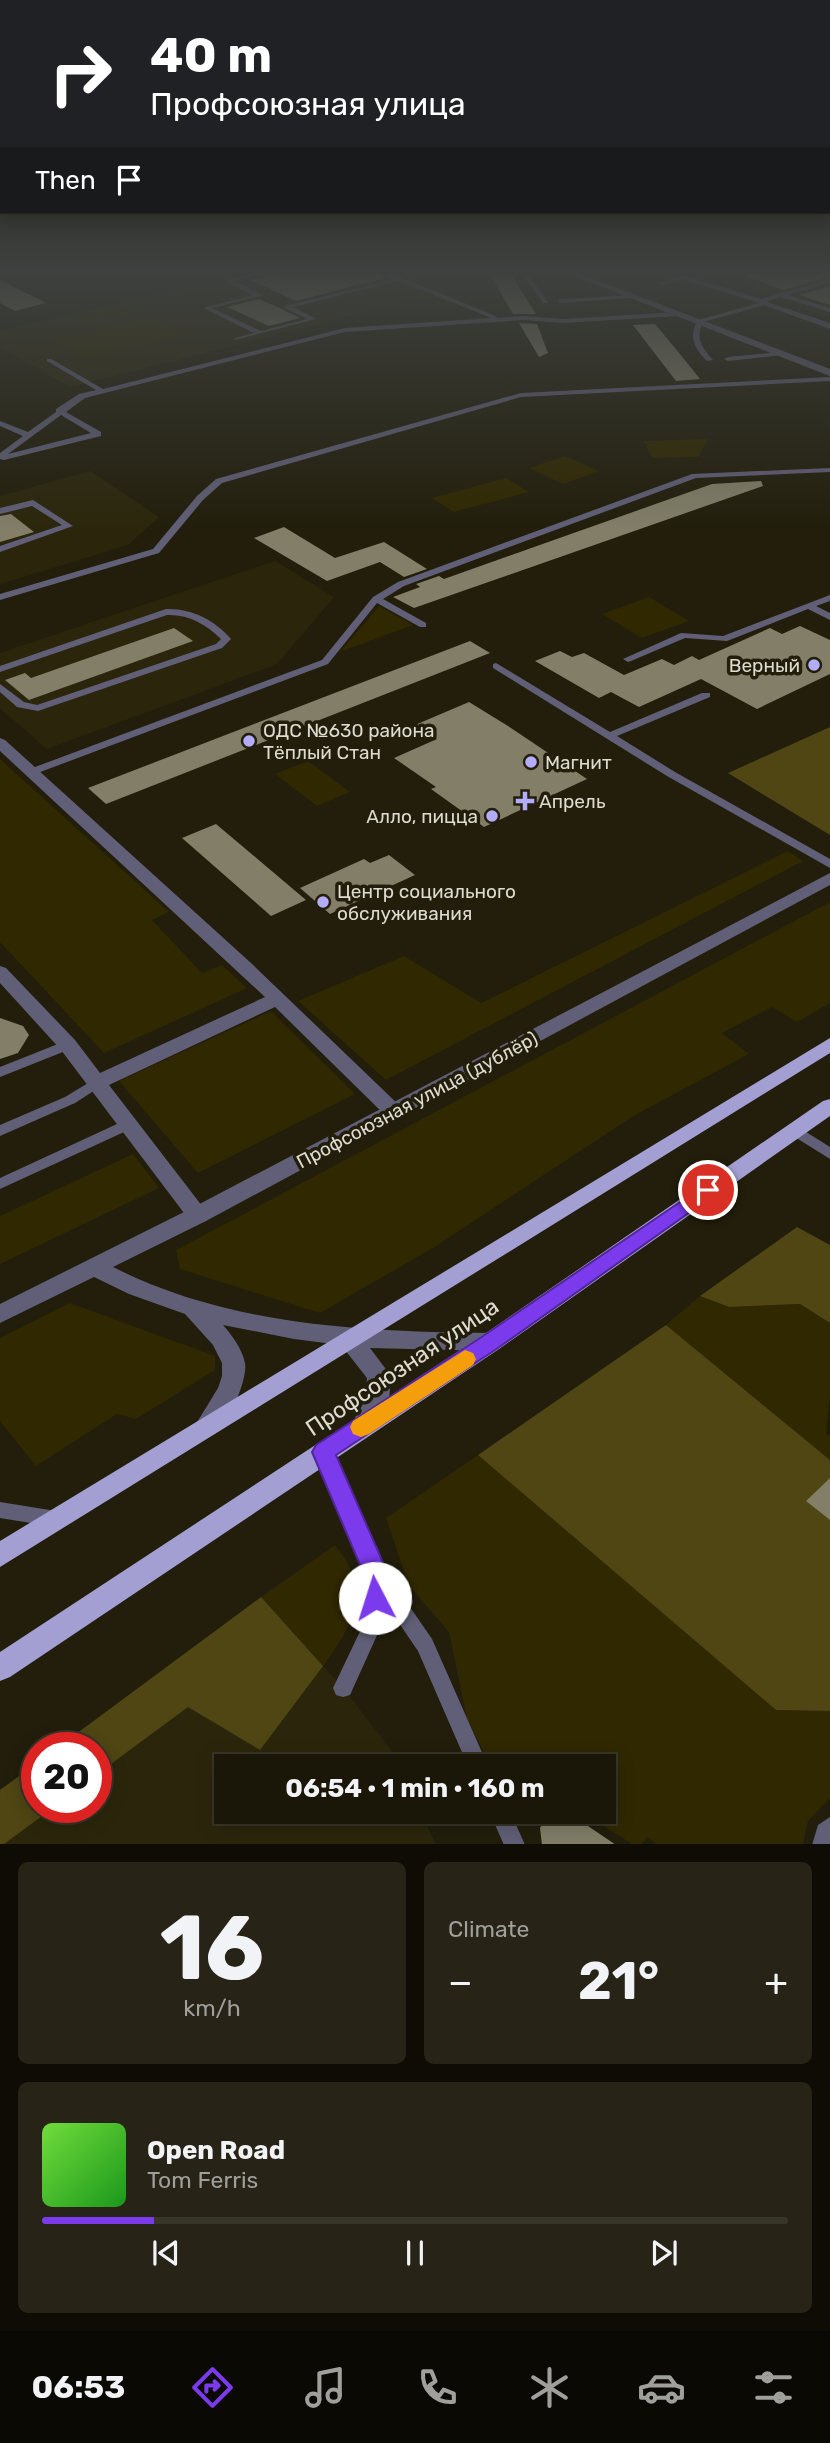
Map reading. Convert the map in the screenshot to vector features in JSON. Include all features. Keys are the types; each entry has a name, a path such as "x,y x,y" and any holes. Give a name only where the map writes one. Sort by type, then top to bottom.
{"main road":[{"path":"0,1555 830,1044"},
{"name":"Профсоюзная улица","path":"0,1668 491,1342 830,1106"}],"street":[{"path":"794,359 830,373"},
{"path":"0,743 245,967 394,1112"},
{"name":"Профсоюзная улица (дублёр)","path":"0,1314 198,1215 830,878"},
{"path":"0,972 68,1045 198,1215"},
{"path":"98,1082 275,999"},
{"path":"96,1268 122,1284 253,1325 349,1338 415,1342 491,1342"},
{"path":"191,1307 226,1342 234,1370 232,1387 207,1427"},
{"path":"349,1338 379,1376 377,1401 362,1427"}],"lane":[{"path":"0,458 82,396 229,359"},
{"path":"49,360 102,391"},
{"path":"0,597 156,551 200,498 219,481 522,395 830,379"},
{"path":"0,458 98,434 60,411"},
{"path":"0,424 29,435"},
{"path":"31,772 325,662 376,599 401,584 695,476 830,470"},
{"path":"0,511 33,503 69,526 0,549"},
{"path":"628,659 684,635 724,639 830,598"},
{"path":"376,599 423,625"},
{"path":"808,606 830,617"},
{"path":"0,669 166,612 192,615 226,639 219,646 38,708 20,705 0,687"},
{"path":"496,666 609,736 830,864"},
{"path":"609,736 706,695"},
{"path":"0,1072 68,1045"},
{"path":"0,1131 70,1100 98,1082"},
{"path":"0,1184 130,1123"},
{"path":"795,1130 830,1154"},
{"path":"324,1452 376,1574 425,1645 473,1754"},
{"path":"0,1510 57,1519"},
{"path":"343,1688 374,1622 376,1574"},
{"path":"505,1824 515,1844"},
{"path":"822,1844 825,1832 830,1827"}],"shaded area":[{"path":"21,359 181,359 70,387"},
{"path":"708,439 698,457 652,458 644,441"},
{"path":"565,456 599,471 563,484 529,468"},
{"path":"90,471 159,517 128,545 0,584 0,496"},
{"path":"506,478 529,492 454,512 432,498"},
{"path":"275,561 334,597 277,664 47,749 0,708 0,653"},
{"path":"649,597 689,621 642,638 602,614"},
{"path":"379,606 413,625 340,652"},
{"path":"830,727 830,835 728,773"},
{"path":"0,759 169,912 152,920 202,973 222,965 247,988 104,1053 0,942"},
{"path":"308,761 350,792 317,806 275,774"},
{"path":"788,851 803,861 386,1080 298,1001 404,956 481,1003"},
{"path":"830,902 830,1003 797,1022 772,1007 722,1033 749,1054 635,1115 433,1248 320,1313 180,1269 176,1250"},
{"path":"271,1011 355,1094 198,1173 119,1081"},
{"path":"133,1154 159,1188 0,1264 0,1216"},
{"path":"797,1227 830,1245 830,1323 800,1304 729,1307 700,1296"},
{"path":"700,1296 729,1307 800,1304 830,1323 830,1392 826,1434 830,1436 830,1460 666,1325"},
{"path":"70,1303 215,1356 215,1370 136,1419 117,1414 36,1466 0,1421 0,1338"},
{"path":"666,1325 830,1460 830,1711 776,1710 478,1455"},
{"path":"478,1455 776,1710 830,1711 830,1798 808,1821 803,1844 657,1844 647,1837 642,1844 632,1844 600,1824 616,1824 616,1754 485,1754 467,1719 449,1632 409,1586 386,1518"},
{"path":"335,1545 350,1568 354,1582 354,1608 339,1644 323,1666 261,1597"},
{"path":"261,1597 323,1666 260,1750 188,1707 112,1763 112,1732 79,1732"},
{"path":"283,1621 343,1688 392,1754 214,1754 214,1824 426,1824 436,1844 1,1844 22,1823 112,1823 112,1748"},
{"path":"21,1775 21,1823 33,1823 4,1844 0,1844 0,1790"}],"building":[{"path":"659,359 684,359 700,379 676,381"},
{"path":"761,481 763,486 414,608 393,597 420,587 416,584 439,576 444,579 712,484"},
{"path":"11,514 34,532 0,542 0,516"},
{"path":"284,527 335,558 384,542 427,569 404,577 380,562 327,581 254,538"},
{"path":"800,626 830,640 830,674 757,709 701,679 639,707 611,692 599,698 535,661 560,651 572,657 584,653 624,675 662,659 674,665 692,656 699,660 770,628 782,634"},
{"path":"174,628 193,641 29,700 5,680 25,673 31,678"},
{"path":"470,641 490,653 106,804 88,788"},
{"path":"469,702 587,779 484,827 431,789 436,787 394,758 437,739 415,725"},
{"path":"216,824 306,900 271,916 182,838"},
{"path":"389,855 415,875 330,914 300,888 364,859 370,863"},
{"path":"0,1018 23,1026 29,1035 18,1053 0,1059"},
{"path":"830,1478 830,1520 806,1501"},
{"path":"542,1824 585,1824 615,1844 542,1844 540,1828"}],"slow traffic":[{"path":"361,1427 465,1359"}],"place":[{"name":"Верный","path":"814,665"},
{"name":"ОДС №630 района Тёплый Стан","path":"249,741"},
{"name":"Магнит","path":"531,762"},
{"name":"Апрель","path":"525,801"},
{"name":"Алло, пицца","path":"492,816"},
{"name":"Центр социального обслуживания","path":"323,902"}],"route":[{"path":"375,1598 376,1574 324,1452 491,1342 708,1190"}]}
